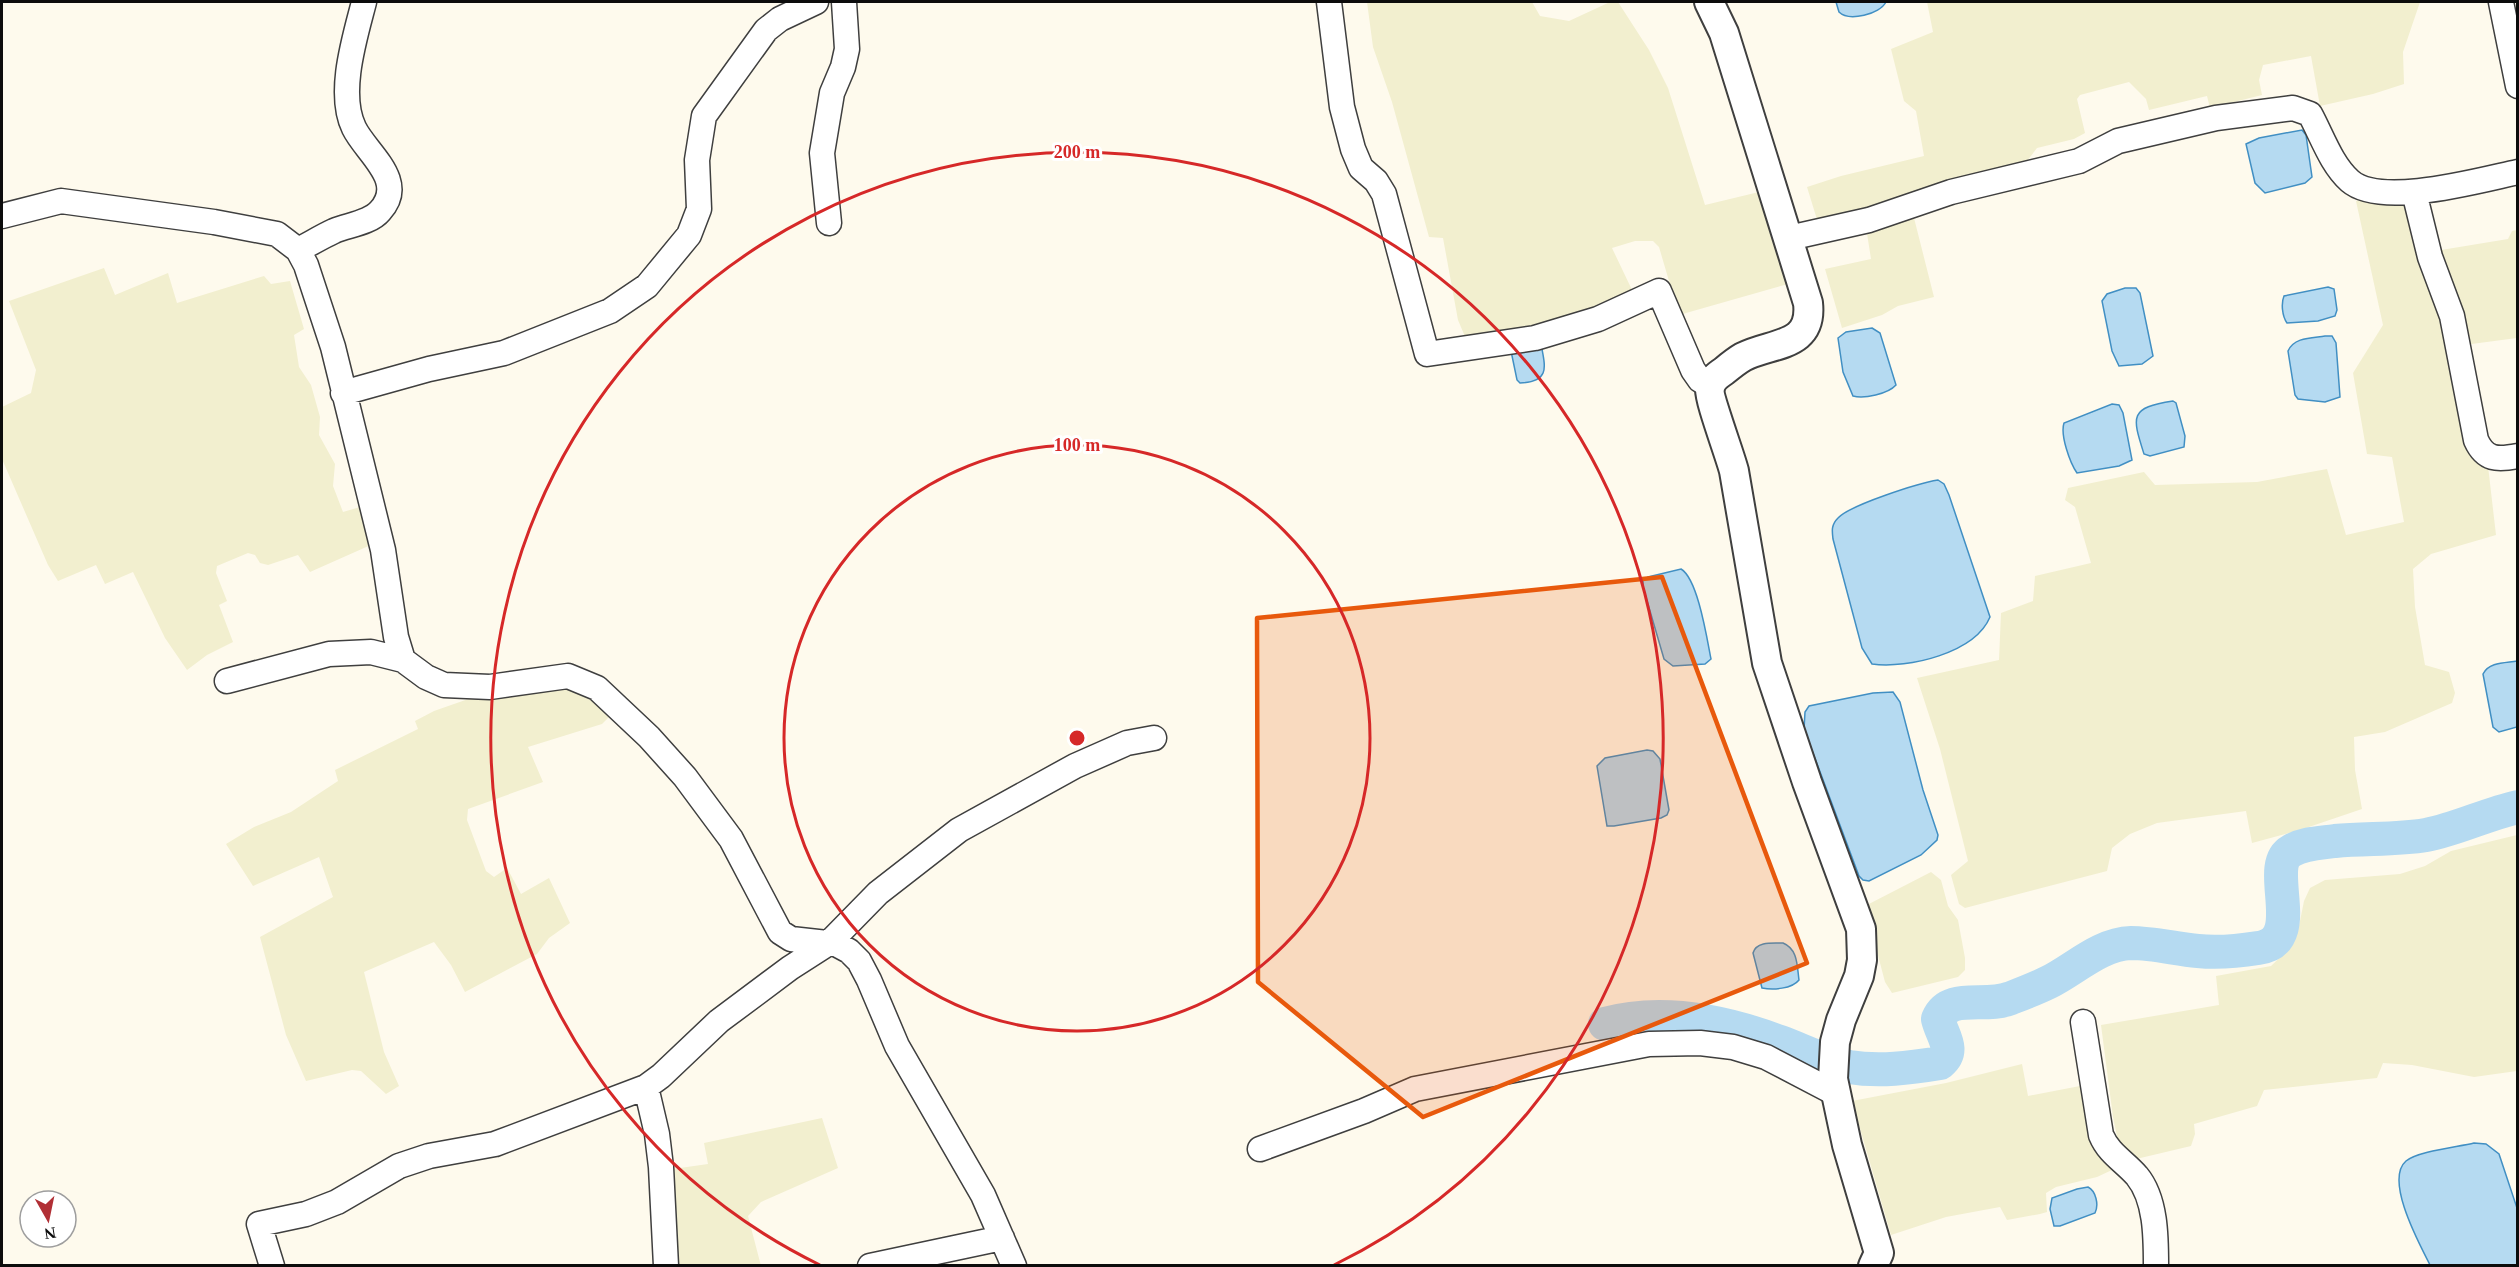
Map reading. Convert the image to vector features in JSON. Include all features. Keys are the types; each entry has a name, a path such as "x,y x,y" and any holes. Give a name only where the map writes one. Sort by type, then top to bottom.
{"street":[{"path":"298,250 336,230 373,217 381,211 387,201 390,187 384,168 354,128 348,98 351,52 364,2"},
{"path":"343,393 429,369 504,354 610,311 647,286 689,235 699,208 697,160 705,116 766,30 780,19 816,2"},
{"path":"829,223 822,153 827,114 847,49 844,2"},
{"path":"1329,2 1345,118 1360,168 1376,181 1384,194 1427,354 1535,338 1598,319 1659,291 1693,370 1700,380 1710,386"},
{"path":"1709,2 1724,33 1808,303 1809,317 1803,332 1782,344 1741,358 1713,379 1710,386 1712,403 1729,448 1734,471 1760,631 1770,673 1861,929 1862,960 1859,976 1841,1020 1835,1042 1834,1086 1847,1145 1879,1253 1876,1264"},
{"path":"2501,2 2517,86"},
{"path":"1789,238 1869,220 1951,192 2079,161 2118,141 2216,118 2293,108 2310,114 2336,166 2352,183 2378,191 2414,192 2452,187 2517,172"},
{"path":"2414,192 2430,257 2452,316 2476,440 2484,454 2490,458 2517,456"},
{"path":"2,216 61,201 99,205 277,234 298,250 306,265 319,303 343,393 383,550 396,637 404,660"},
{"path":"227,681 329,654 371,652 404,660 426,677 444,685 490,687 568,676 597,688 649,737 685,777 731,839 780,932 791,939 836,944 849,951 859,962 897,1046 959,1149 983,1195 1014,1266"},
{"path":"272,1266 259,1224 306,1214 337,1202 399,1166 429,1156 495,1144 646,1086 660,1076 719,1021 790,968 829,944 878,893 959,830 1075,766 1127,743 1154,738"},
{"path":"2083,1022 2101,1135 2106,1146 2137,1176 2147,1193 2153,1214 2156,1266"},
{"path":"1260,1149 1364,1111 1415,1089 1649,1044 1700,1043 1733,1047 1766,1057 1834,1086"},
{"path":"646,1086 657,1134 666,1266"},
{"path":"870,1266 1002,1238"}],"highlighted area":[{"path":"1662,577 1807,963 1423,1117 1258,982 1257,618"}],"shaded area":[{"path":"1367,2 1532,2 1540,16 1569,21 1610,2 1618,2 1649,50 1668,88 1705,205 1759,192 1788,284 1679,315 1659,247 1653,241 1635,241 1612,248 1633,292 1570,322 1466,339 1458,320 1443,238 1429,237 1392,102 1373,47"},
{"path":"1927,2 2420,2 2403,52 2404,84 2373,94 2320,106 2311,56 2263,65 2259,80 2262,95 2210,108 2207,96 2149,110 2146,99 2129,82 2080,95 2077,99 2085,133 2074,139 2037,148 2027,161 1967,176 1819,226 1807,187 1841,176 1924,156 1916,111 1904,101 1891,49 1933,32"},
{"path":"2403,200 2488,466 2496,535 2431,554 2413,569 2415,607 2425,665 2449,672 2455,693 2452,703 2385,732 2354,737 2355,770 2362,809 2252,843 2246,811 2157,823 2130,834 2112,848 2107,871 1965,908 1959,904 1951,875 1968,861 1940,749 1917,678 1999,660 2001,613 2033,601 2035,576 2091,563 2075,507 2065,500 2068,488 2144,472 2155,485 2257,482 2327,469 2346,535 2404,522 2392,457 2367,454 2353,373 2383,325 2356,201"},
{"path":"1913,214 1934,297 1898,306 1882,315 1842,328 1825,269 1871,259 1866,227"},
{"path":"2517,230 2517,338 2464,345 2435,251 2508,239 2512,231"},
{"path":"104,268 115,295 168,273 177,303 264,276 271,284 290,281 304,329 294,335 299,367 311,385 320,417 319,435 335,464 333,486 343,512 360,507 373,544 310,572 298,555 268,565 260,563 255,555 248,553 217,566 216,573 227,601 219,605 233,642 207,655 187,670 165,638 133,572 105,584 96,565 58,581 48,565 2,459 2,407 31,393 36,370 9,301"},
{"path":"567,685 578,687 611,715 602,724 528,747 543,782 468,809 467,820 486,871 494,877 507,868 521,894 549,878 570,923 549,938 537,954 465,992 451,965 434,942 364,972 384,1052 399,1086 386,1094 361,1071 352,1070 306,1081 286,1035 260,937 333,897 319,857 253,886 226,844 254,827 291,812 338,781 335,770 418,729 415,721 434,711 474,697 503,698"},
{"path":"2517,835 2517,1071 2474,1077 2412,1065 2383,1063 2377,1078 2264,1090 2257,1106 2194,1124 2195,1134 2191,1146 2132,1160 2119,1146 2101,1025 2219,1005 2216,976 2271,966 2291,947 2310,888 2325,880 2400,874 2425,866 2451,851"},
{"path":"1931,872 1941,880 1948,906 1958,920 1965,970 1958,977 1892,993 1885,982 1865,906"},
{"path":"2022,1064 2028,1096 2080,1086 2099,1152 2112,1170 2097,1177 2056,1187 2046,1193 2047,1212 2007,1220 2000,1207 1946,1217 1891,1235 1852,1101 1946,1083"},
{"path":"822,1118 838,1168 761,1202 748,1216 761,1266 677,1265 673,1169 708,1164 704,1143"}],"water":[{"path":"1836,2 1886,2 1871,13 1850,16 1839,12"},
{"path":"2302,130 2306,135 2312,177 2305,183 2265,193 2255,183 2246,144 2259,138"},
{"path":"2328,287 2334,289 2337,310 2335,316 2318,321 2287,323 2282,310 2284,296"},
{"path":"2125,288 2136,288 2140,293 2153,356 2142,364 2119,366 2112,351 2102,301 2107,294"},
{"path":"1872,328 1880,333 1896,385 1876,395 1853,396 1843,372 1838,338 1846,332"},
{"path":"2332,336 2336,343 2340,397 2325,402 2298,399 2295,395 2288,351 2294,343"},
{"path":"1541,344 1544,371 1537,380 1520,383 1517,380 1511,351"},
{"path":"2173,401 2176,403 2185,436 2184,447 2150,456 2144,454 2137,431 2137,416 2148,407"},
{"path":"2112,404 2119,405 2123,413 2132,460 2119,466 2077,473 2066,449 2063,434 2064,423"},
{"path":"1938,480 1944,484 1949,495 1990,617 1982,630 1970,640 1939,656 1904,664 1872,664 1862,648 1833,539 1833,526 1838,518 1856,507 1916,485"},
{"path":"1681,569 1692,584 1701,610 1711,659 1705,664 1673,666 1664,659 1643,587 1643,581 1648,577"},
{"path":"2517,661 2517,727 2499,732 2493,727 2483,674 2493,665"},
{"path":"1893,692 1900,702 1923,790 1938,835 1937,840 1921,855 1869,881 1859,876 1804,729 1805,712 1809,706 1873,693"},
{"path":"1647,750 1653,751 1660,759 1669,810 1667,815 1661,818 1607,826 1597,766 1605,758"},
{"path":"1783,943 1792,949 1799,980 1782,988 1762,988 1753,953 1761,945"},
{"path":"2474,1143 2486,1144 2499,1154 2517,1208 2517,1265 2430,1265 2406,1213 2401,1197 2400,1170 2406,1161 2419,1155"},
{"path":"2088,1187 2096,1199 2095,1213 2060,1226 2054,1226 2050,1209 2052,1198"}],"waterway":[{"path":"1605,1024 1649,1017 1693,1019 1737,1028 1849,1067 1895,1069 1940,1063 1945,1058 1947,1048 1938,1019 1950,1006 1959,1003 2001,1001 2011,998 2059,977 2098,952 2120,944 2139,943 2220,952 2258,948 2273,942 2280,932 2283,918 2281,872 2284,859 2296,848 2335,841 2426,835 2518,807"}]}
